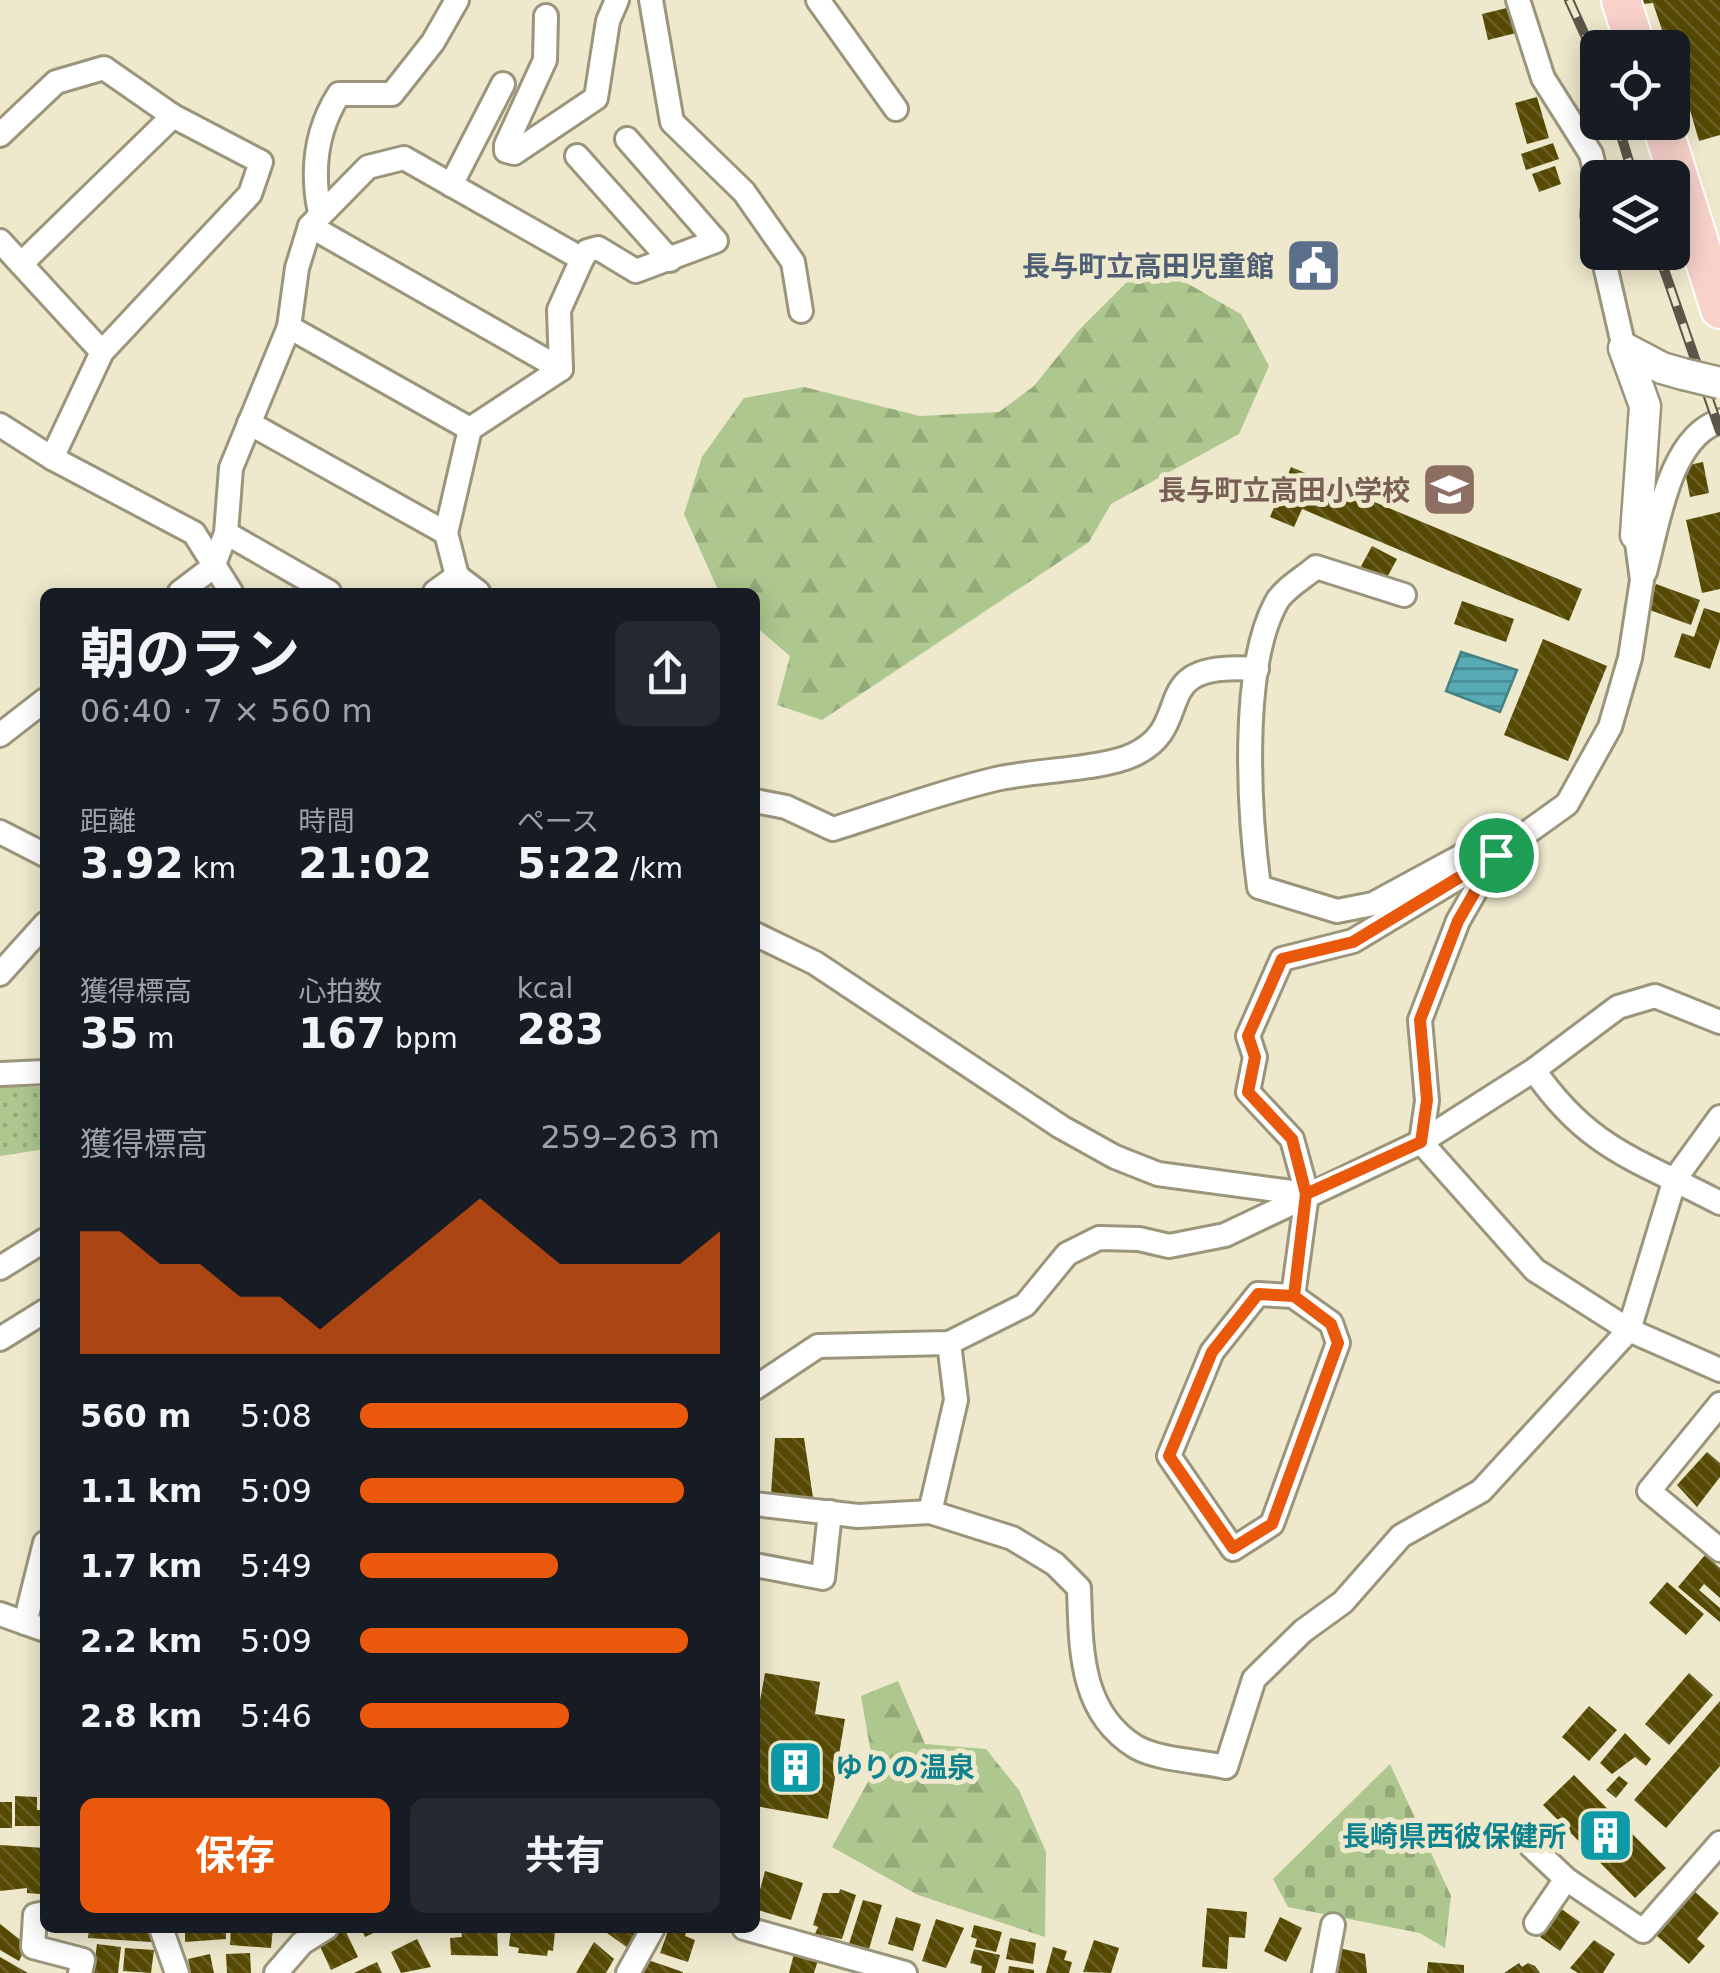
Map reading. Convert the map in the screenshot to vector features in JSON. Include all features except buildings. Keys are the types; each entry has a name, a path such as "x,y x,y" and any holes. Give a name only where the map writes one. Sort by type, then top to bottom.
{"main road":[{"path":"1621,0 1630,30"},
{"path":"1667,140 1720,310"}],"street":[{"path":"185,588 213,567 226,533 231,468 288,327 297,268 315,220 321,122 339,94 392,94 433,42 457,0"},
{"path":"546,16 546,60 506,151 514,153 596,98 608,20 617,0"},
{"path":"651,0 672,122 744,192 794,262 801,311"},
{"path":"818,0 896,109"},
{"path":"1518,0 1543,78 1593,160"},
{"path":"0,135 56,82 104,68 173,116 260,162 250,194 102,352 52,458"},
{"path":"450,185 503,84"},
{"path":"21,264 173,116"},
{"path":"561,369 559,310 587,251 598,248 636,271 716,242 627,139"},
{"path":"577,156 670,260"},
{"path":"315,220 368,167 404,158 582,259"},
{"path":"315,220 561,369"},
{"path":"0,242 102,352"},
{"path":"1606,270 1624,348 1646,406 1636,535 1642,580"},
{"path":"288,327 470,429"},
{"path":"1624,348 1662,368 1720,383"},
{"path":"473,588 457,576 446,533 470,429 561,369"},
{"path":"1294,1296 1306,1194 1292,1139 1248,1092 1255,1057 1248,1036 1282,959 1353,942 1496,855 1566,804 1610,726 1630,658 1642,580 1683,446 1702,428 1720,420"},
{"path":"249,423 446,533"},
{"path":"0,425 52,458 194,532 227,588"},
{"path":"226,533 322,588"},
{"path":"1404,595 1316,567 1276,601 1257,669 1248,810 1258,887 1337,910 1373,904 1467,853 1496,855"},
{"path":"440,588 457,576"},
{"path":"760,802 786,807 833,829 996,779 1132,756 1161,734 1182,684 1213,665 1257,669"},
{"path":"0,736 40,704"},
{"path":"0,832 40,852"},
{"path":"1496,855 1458,921 1420,1020 1427,1100 1421,1142 1534,1270 1629,1330 1720,1370"},
{"path":"0,974 40,930"},
{"path":"760,936 815,963 1061,1127 1116,1157 1158,1174 1306,1194"},
{"path":"760,1385 818,1346 949,1342 1024,1306 1068,1254 1098,1238 1139,1239 1169,1246 1225,1235 1421,1142 1534,1070 1618,1006 1656,996 1720,1022"},
{"path":"1534,1070 1562,1111 1612,1151 1720,1203"},
{"path":"0,1074 40,1072"},
{"path":"760,1505 830,1512 930,1512 1012,1538 1055,1564 1078,1588 1082,1668 1100,1714 1138,1748 1226,1767 1254,1680 1303,1631 1343,1602 1401,1536 1481,1491 1629,1330 1675,1180 1720,1117"},
{"path":"0,1268 40,1243"},
{"path":"1258,1294 1294,1296 1331,1324 1338,1343 1272,1524 1233,1548 1169,1456 1212,1352 1258,1294"},
{"path":"0,1339 40,1314"},
{"path":"930,1512 956,1400 949,1342"},
{"path":"1720,1404 1649,1491 1720,1550"},
{"path":"760,1567 824,1578 830,1512"},
{"path":"0,1614 35,1626 40,1584"},
{"path":"1531,1846 1566,1878 1643,1931 1720,1843"},
{"path":"1536,1923 1566,1878"},
{"path":"40,1914 36,1915 32,1946 83,1960 80,1973"},
{"path":"1324,1973 1332,1926"},
{"path":"760,1932 905,1973"},
{"path":"163,1933 177,1973"},
{"path":"276,1973 302,1943 318,1933"},
{"path":"628,1973 649,1933"}],"green space":[{"path":"1132,277 1183,281 1241,314 1269,366 1239,434 1111,504 1089,542 822,720 777,705 790,656 760,630 760,588 717,588 684,514 702,457 744,398 804,387 920,416 999,412 1034,386 1079,330"},
{"path":"0,1086 40,1087 40,1150 0,1156"},
{"path":"898,1681 925,1744 986,1749 1019,1790 1046,1852 1045,1937 918,1895 832,1847 874,1771 861,1696"},
{"path":"1390,1764 1451,1896 1445,1948 1420,1933 1288,1907 1273,1879"}],"water":[{"path":"1461,652 1517,670 1500,712 1446,691"}],"railway":[{"path":"1569,0 1583,30"},
{"path":"1622,140 1629,160"},
{"path":"1664,270 1720,431"}],"place":[{"name":"長与町立高田児童館","path":"1313,266"},
{"name":"長与町立高田小学校","path":"1449,490"},
{"name":"ゆりの温泉","path":"796,1767"},
{"name":"長崎県西彼保健所","path":"1605,1836"}],"route":[{"path":"1496,855 1353,942 1282,959 1248,1036 1255,1057 1248,1092 1292,1139 1306,1194 1294,1296 1258,1294 1212,1352 1169,1456 1233,1548 1272,1524 1338,1343 1331,1324 1294,1296 1306,1194 1421,1142 1427,1100 1420,1020 1458,921 1496,855"}]}
